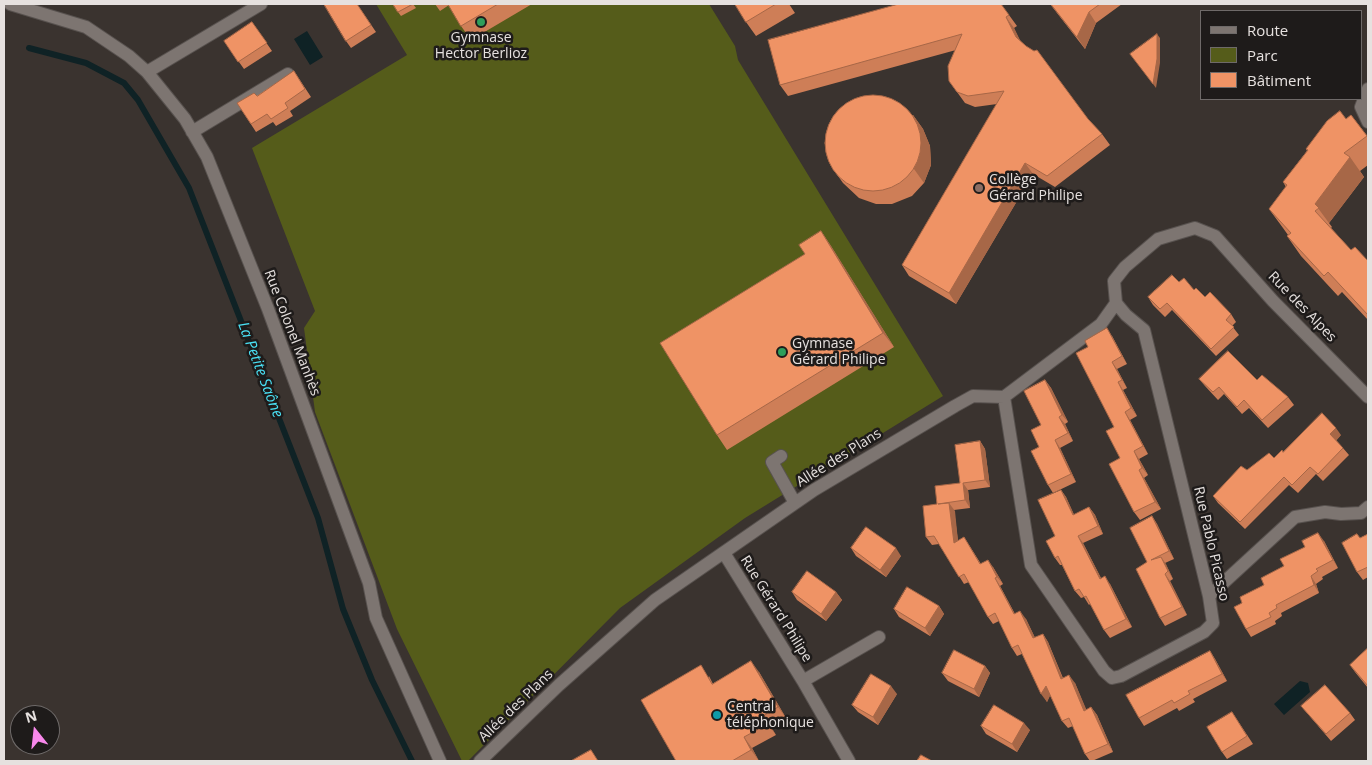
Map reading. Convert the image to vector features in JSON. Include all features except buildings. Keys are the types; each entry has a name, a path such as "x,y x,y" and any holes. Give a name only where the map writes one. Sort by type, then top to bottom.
{"street":[{"name":"Rue Colonel Manhès","path":"10,4 86,27 129,56 161,87 207,157 268,309 369,583 376,618 440,761"},
{"path":"147,72 261,4"},
{"path":"192,132 288,74"},
{"path":"1368,89 1361,107 1368,122"},
{"name":"Rue des Alpes","path":"1116,303 1114,281 1125,267 1158,239 1195,228 1215,236 1273,301 1368,397"},
{"path":"1004,397 1101,324 1116,303"},
{"name":"Rue Pablo Picasso","path":"1004,397 1031,565 1104,671 1112,678 1121,676 1204,632 1213,623 1209,596 1144,330 1126,315 1116,303"},
{"name":"Allée des Plans","path":"480,761 559,685 655,600 796,503 863,460 973,396 1004,397"},
{"path":"781,456 772,462 796,503"},
{"path":"1209,596 1295,517 1325,512 1341,514 1361,512 1368,507"},
{"name":"Rue Gérard Philipe","path":"724,553 803,681 849,761"},
{"name":"Rue Gérard Philipe","path":"803,681 879,637"}],"green space":[{"path":"376,4 709,4 735,46 738,60 943,396 745,518 620,608 468,761 462,761 397,629 315,412 304,328 315,311 252,148 407,55"}],"water":[{"path":"307,31 323,57 310,65 294,39"},
{"path":"1300,681 1308,683 1310,692 1284,715 1274,704"}],"waterway":[{"name":"La Petite Saône","path":"29,48 86,63 124,83 138,100 189,188 318,518 343,609 372,680 412,761"}],"place":[{"name":"Gymnase Hector Berlioz","path":"481,22"},
{"name":"Collège Gérard Philipe","path":"979,188"},
{"name":"Gymnase Gérard Philipe","path":"782,352"},
{"name":"Central téléphonique","path":"717,715"}]}
